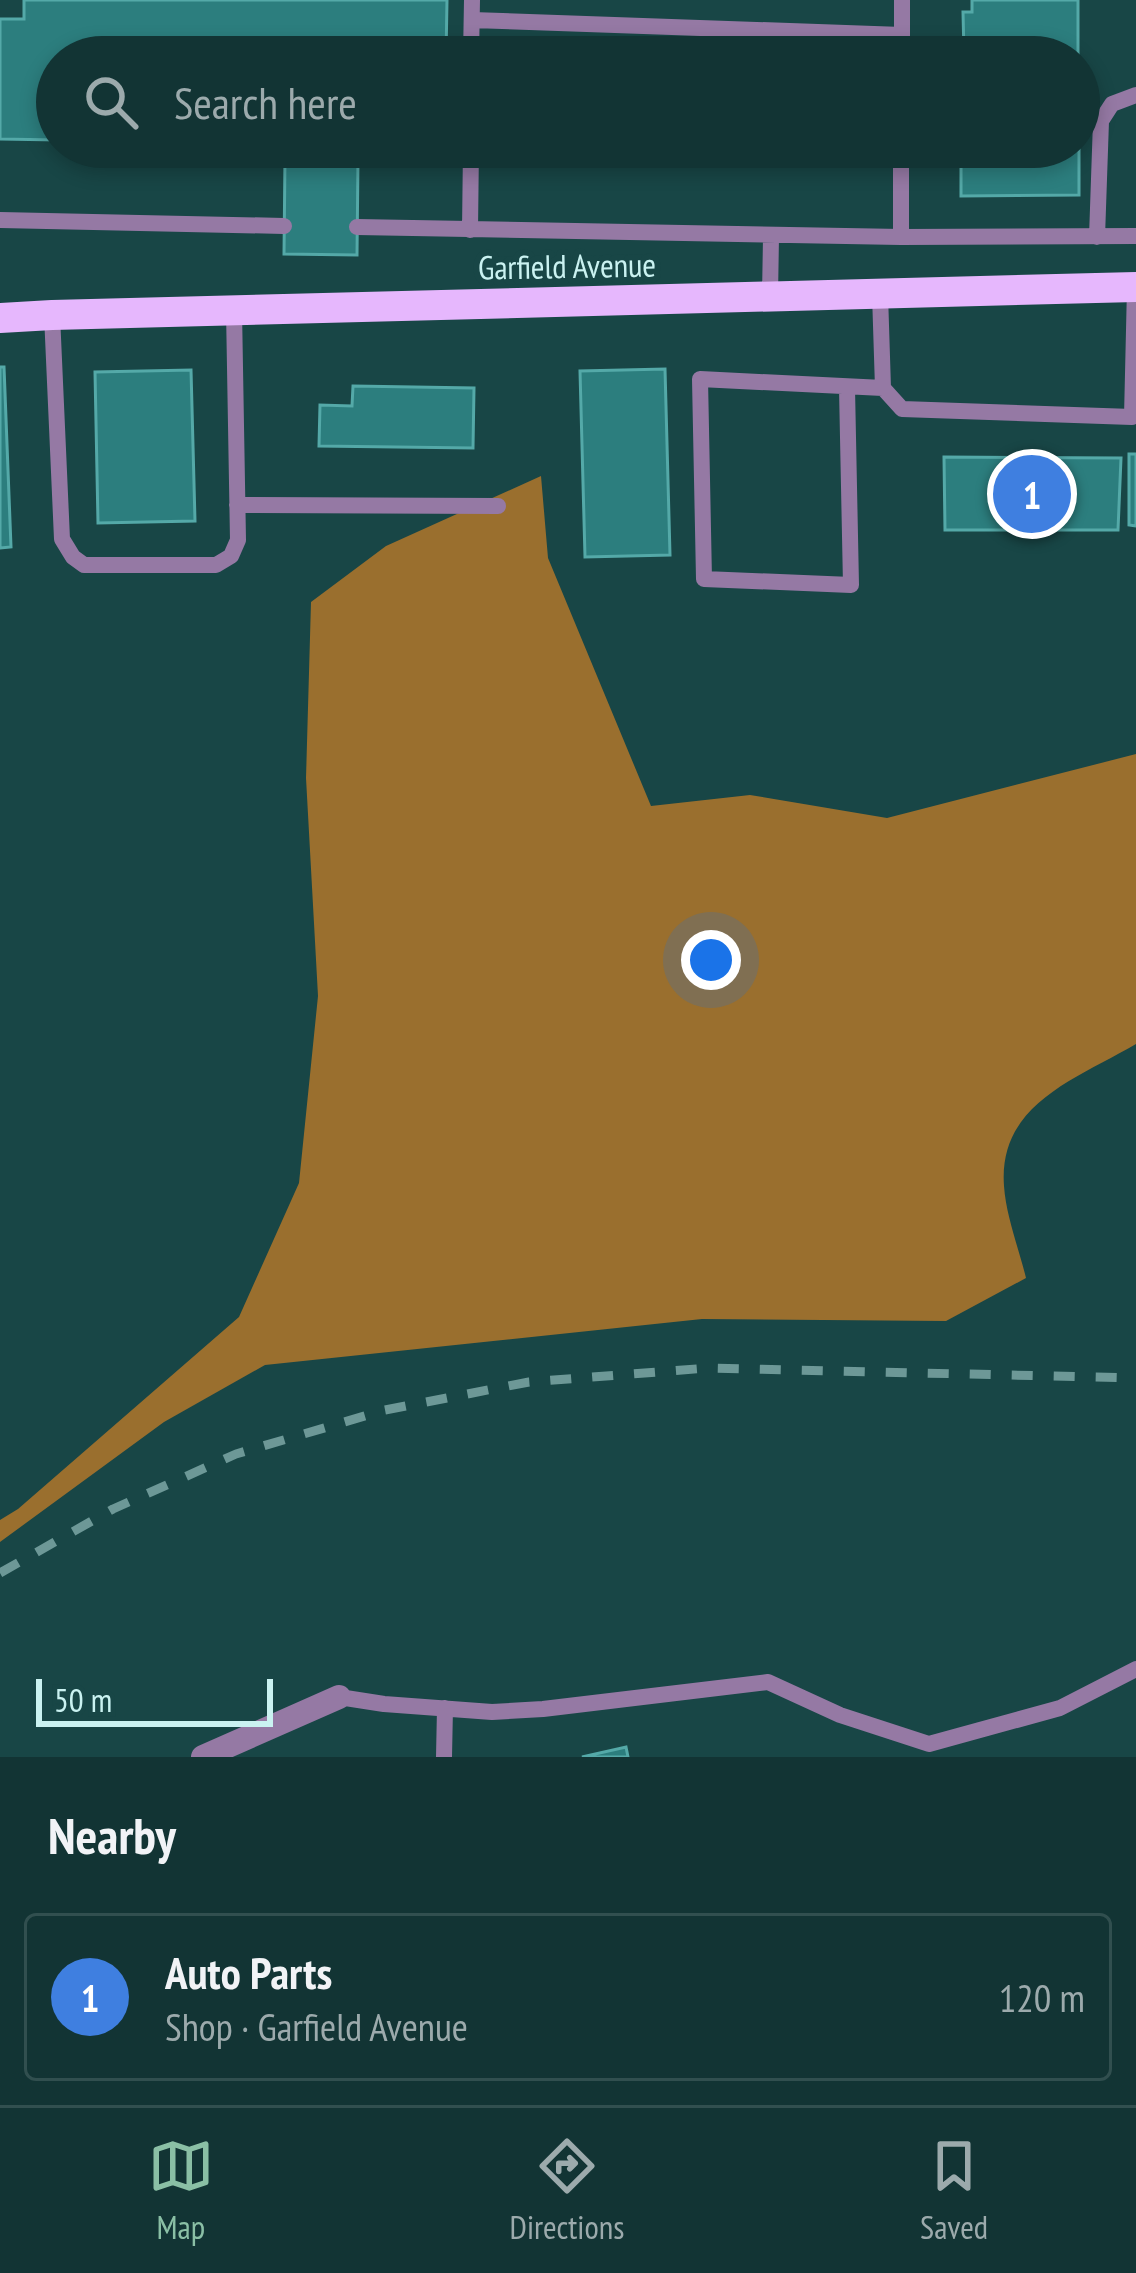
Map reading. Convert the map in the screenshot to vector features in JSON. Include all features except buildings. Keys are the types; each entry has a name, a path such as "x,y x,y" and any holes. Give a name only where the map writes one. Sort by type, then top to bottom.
{"main road":[{"name":"Garfield Avenue","path":"0,319 1136,287"}],"street":[{"path":"203,1757 339,1697"}],"lane":[{"path":"472,0 472,36"},
{"path":"472,20 902,35 902,0"},
{"path":"1100,150 1101,121 1112,104 1136,95"},
{"path":"470,230 471,168"},
{"path":"901,168 901,237"},
{"path":"1097,237 1099,168"},
{"path":"0,220 284,226"},
{"path":"357,227 771,236 1136,236"},
{"path":"770,296 771,236"},
{"path":"880,294 883,388 902,409 1132,417 1136,287"},
{"path":"52,315 62,539 73,556 84,565 216,566 231,556 238,540 234,310"},
{"path":"848,388 851,585 704,579 700,380 883,388"},
{"path":"237,505 498,506"},
{"path":"339,1697 492,1712 768,1682 926,1750 1060,1708 1136,1669"},
{"path":"444,1757 445,1708"}],"shaded area":[{"path":"541,476 548,558 651,806 750,795 887,818 1136,754 1136,1044 1045,1097 1014,1134 1005,1158 1004,1186 1026,1278 946,1321 702,1319 265,1365 164,1422 0,1542 0,1520 239,1317 299,1183 318,996 306,778 311,602 386,546"}],"railway":[{"path":"0,1573 113,1509 236,1454 385,1410 529,1382 708,1368 1136,1378"}],"place":[{"name":"Auto Parts","path":"1032,494"}]}
